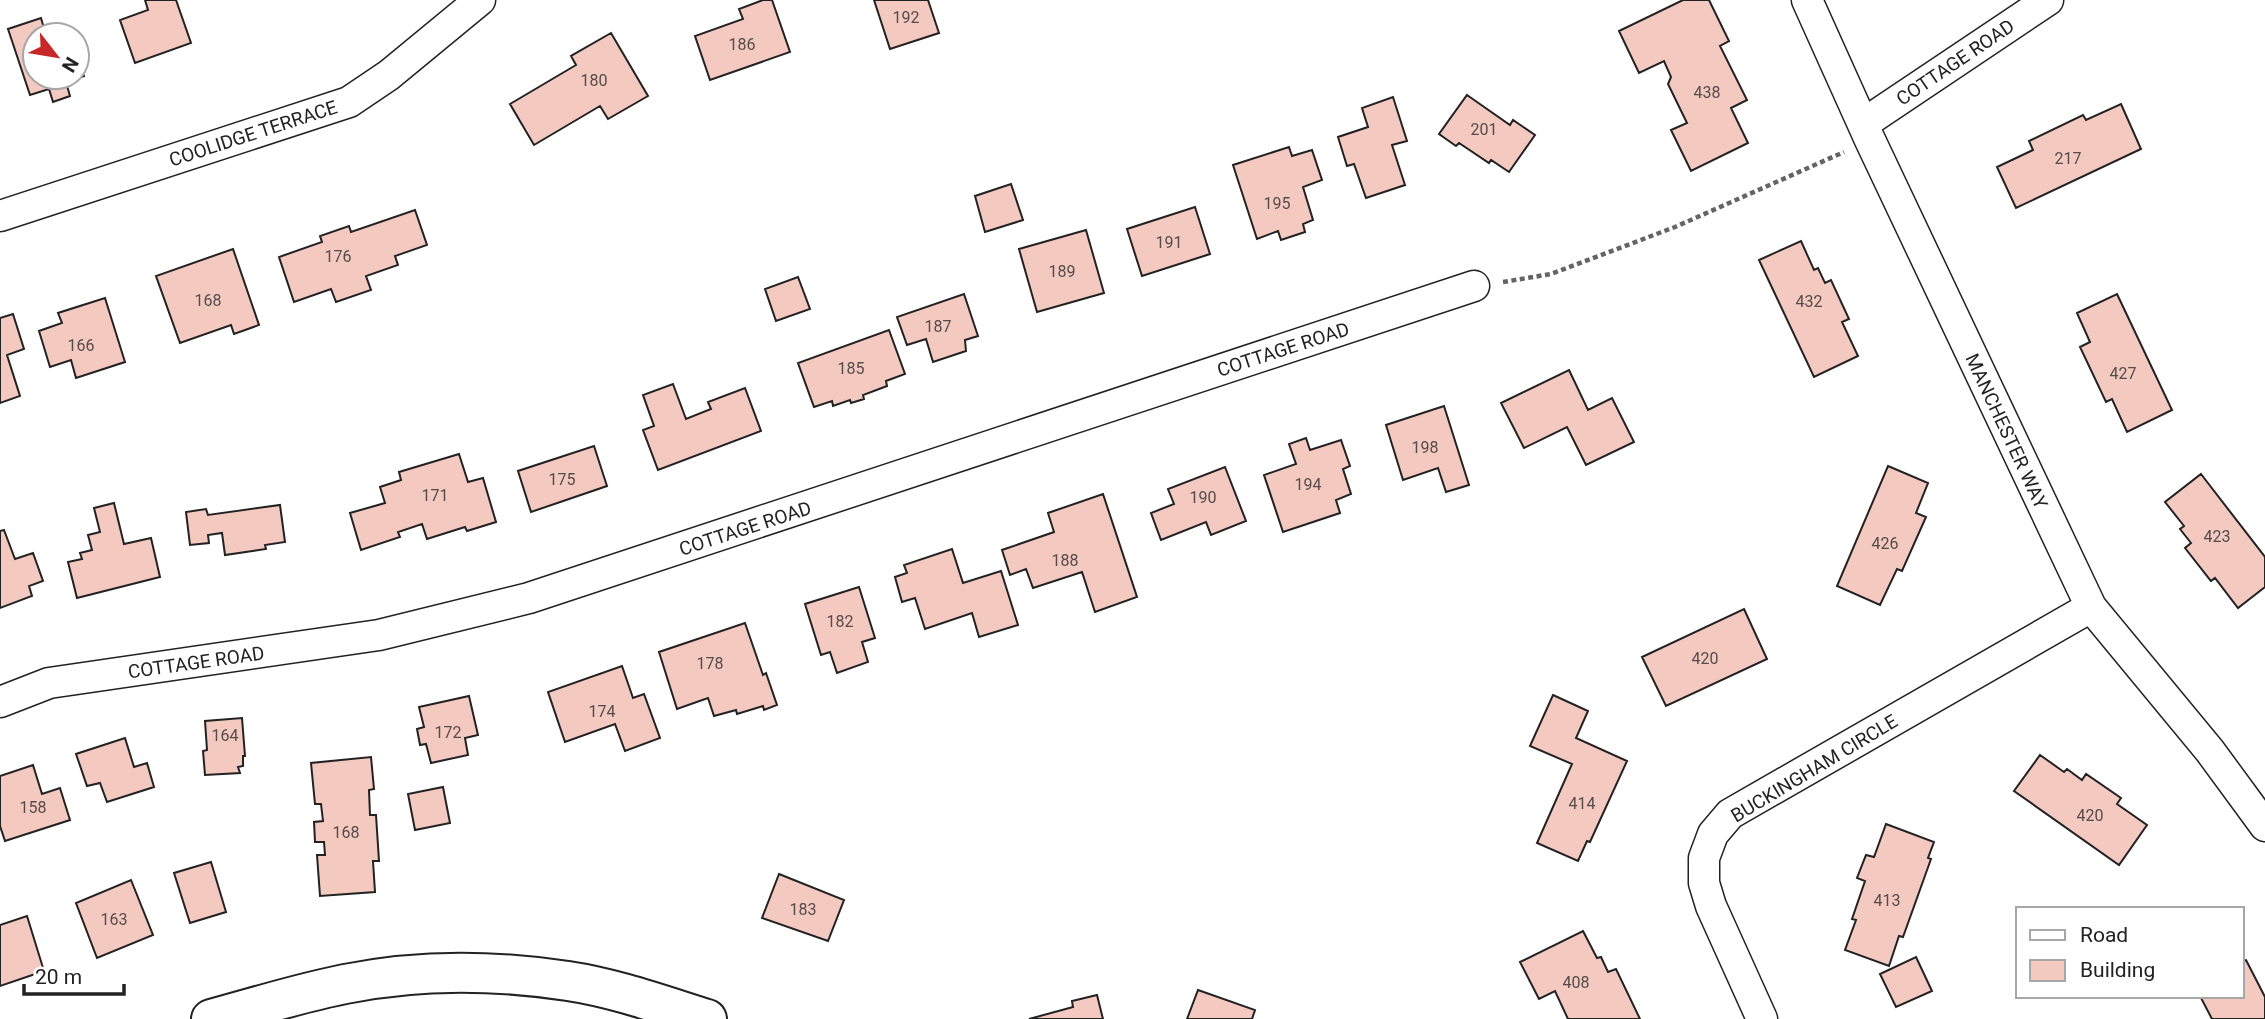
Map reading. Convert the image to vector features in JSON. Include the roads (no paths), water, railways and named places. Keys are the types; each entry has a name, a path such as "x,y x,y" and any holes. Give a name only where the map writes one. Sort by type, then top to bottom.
{"main road":[{"path":"211,1019 345,984 420,974 495,973 570,981 643,999 707,1019"}],"street":[{"name":"COOLIDGE TERRACE","path":"0,216 349,102 389,75 480,0"},
{"name":"MANCHESTER WAY","path":"1807,0 2091,607 2210,751 2265,826"},
{"name":"COTTAGE ROAD","path":"1867,132 2048,0"},
{"name":"COTTAGE ROAD","path":"0,702 49,683 379,635 529,598 1474,286"},
{"name":"BUCKINGHAM CIRCLE","path":"1762,1019 1711,906 1704,883 1704,858 1713,834 1730,814 2091,607"}]}
